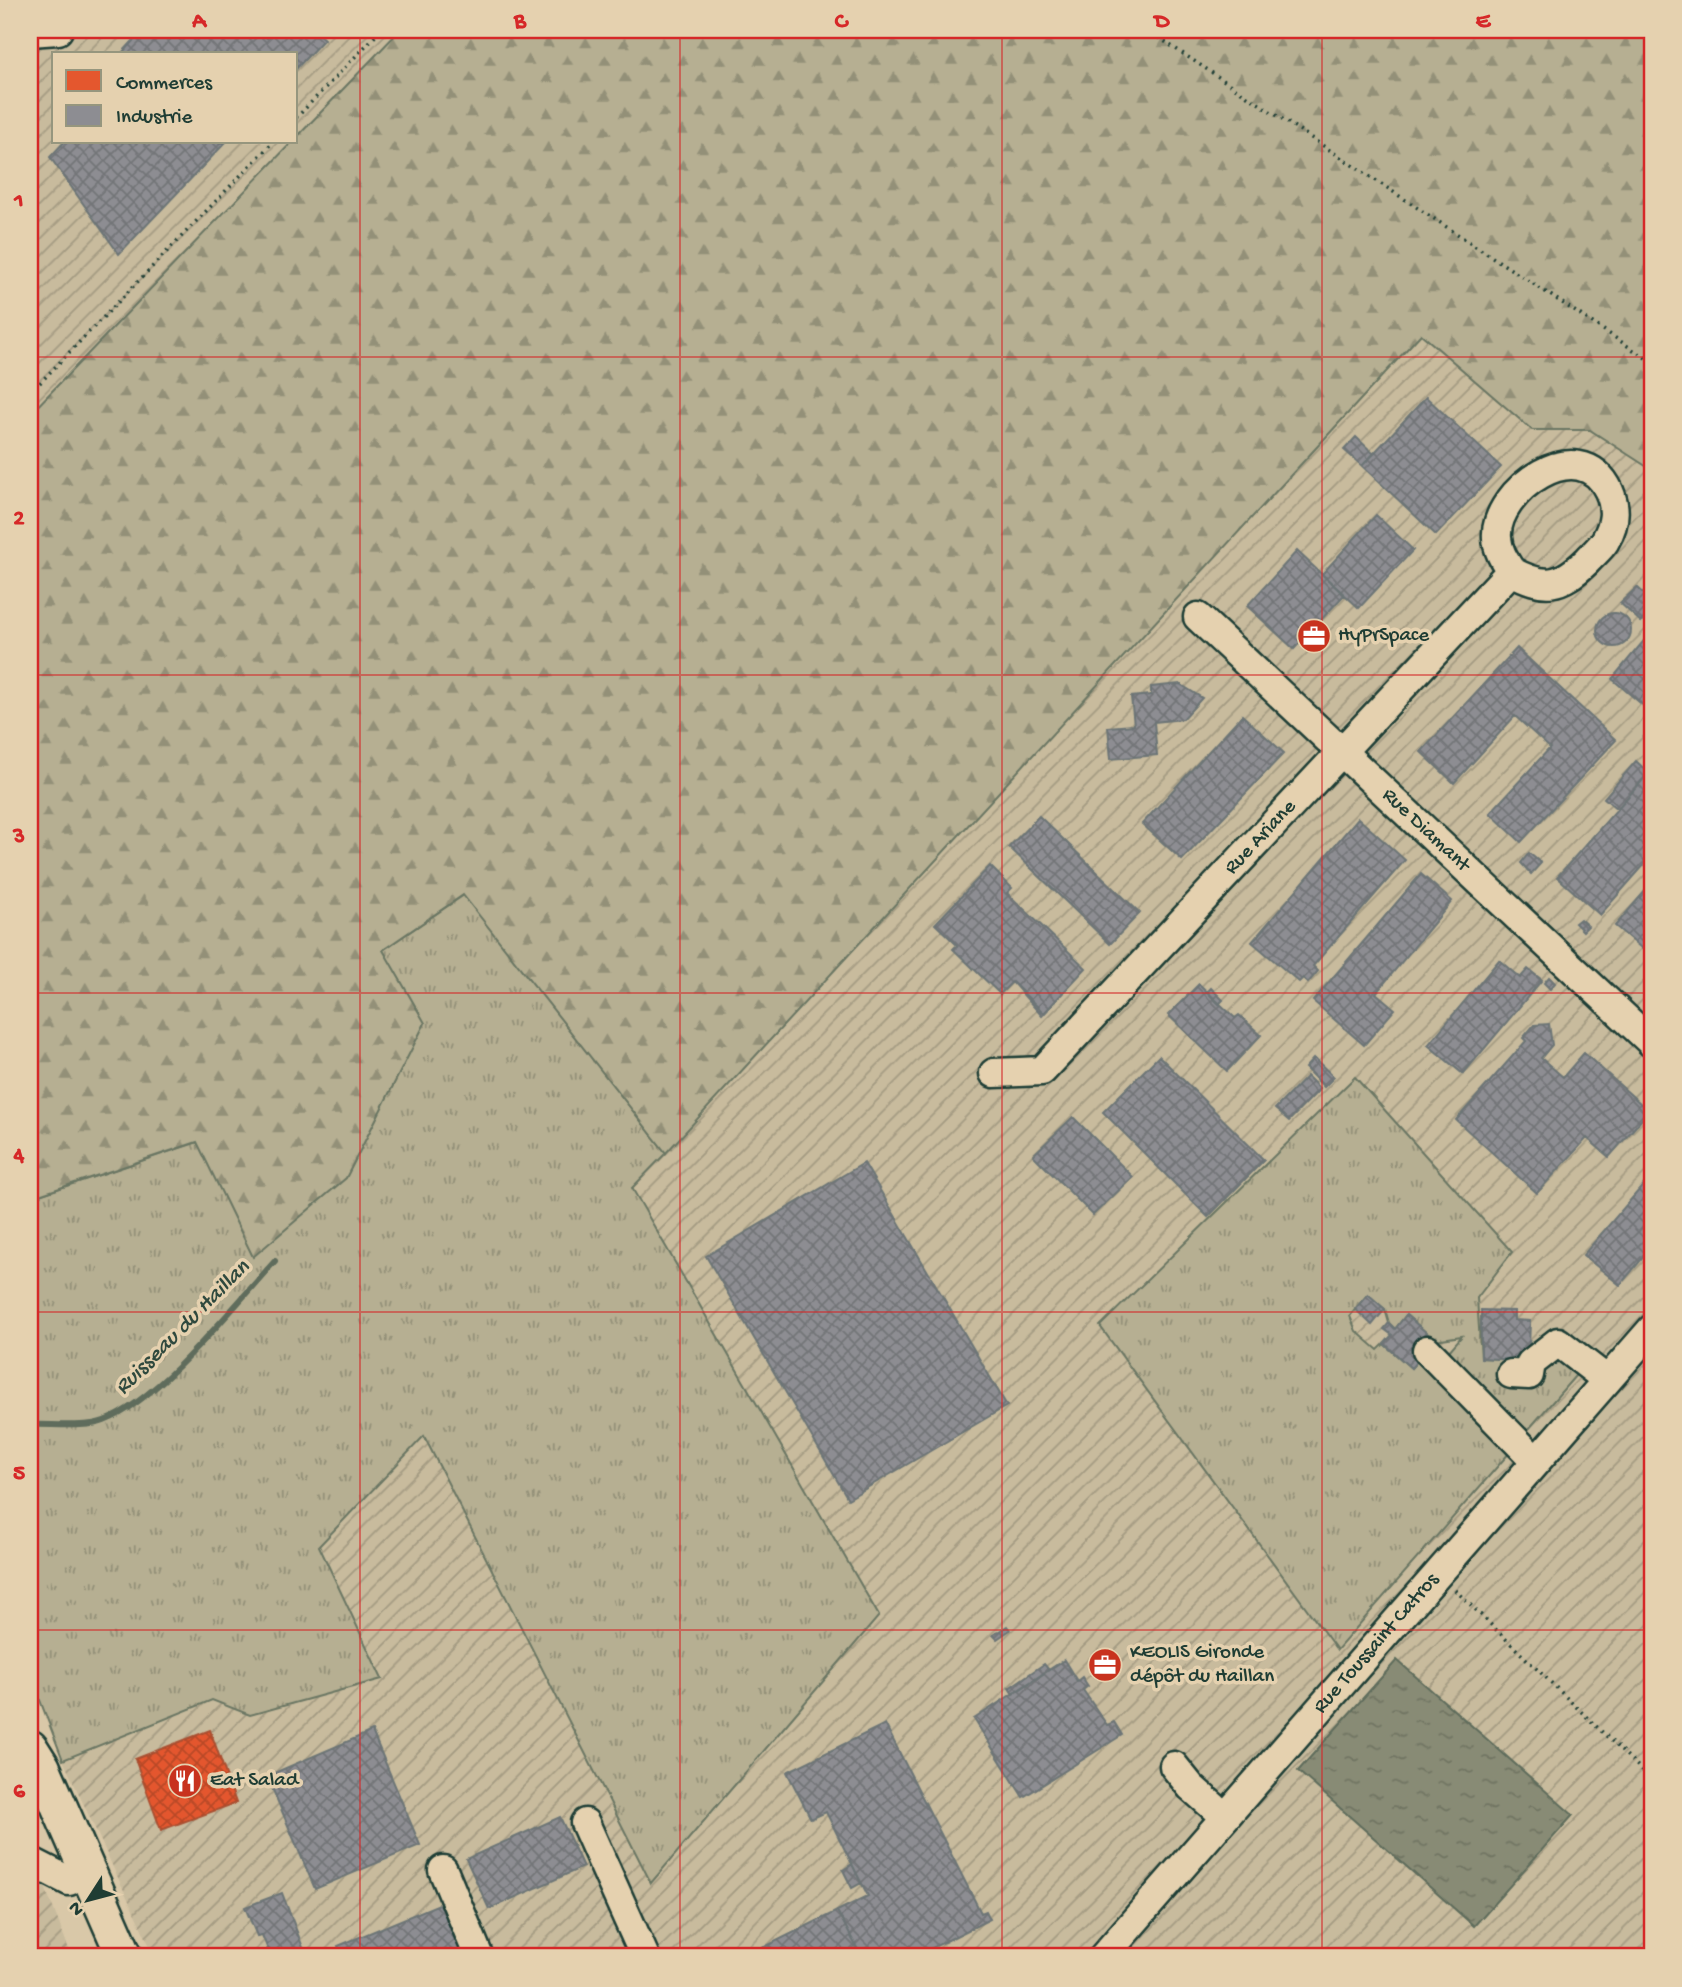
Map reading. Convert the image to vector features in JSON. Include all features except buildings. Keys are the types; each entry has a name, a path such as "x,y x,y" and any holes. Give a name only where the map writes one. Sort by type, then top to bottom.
{"main road":[{"path":"30,1748 43,1767 125,1957"},
{"path":"30,1784 100,1957"}],"street":[{"path":"30,32 58,30"},
{"path":"1568,464 1596,475 1613,499 1615,515 1612,530 1602,545 1572,575 1556,583 1534,583 1511,572 1500,554 1496,535 1506,508 1531,480 1550,467 1568,464"},
{"name":"Rue Ariane","path":"994,1073 1041,1071 1511,572"},
{"name":"Rue Diamant","path":"1198,617 1652,1044"},
{"name":"Rue Toussaint Catros","path":"1104,1957 1652,1329"},
{"path":"1511,1374 1530,1375 1531,1363 1558,1342 1607,1380"},
{"path":"1427,1350 1536,1461"},
{"path":"1174,1766 1191,1787 1225,1817"},
{"path":"584,1823 645,1957"},
{"path":"30,1861 69,1881"},
{"path":"443,1870 479,1957"}],"path":[{"path":"298,116 381,30"},
{"path":"1147,30 1652,362"},
{"path":"30,393 271,144"},
{"path":"1437,1573 1652,1780"}],"shaded area":[{"path":"30,30 400,30 298,136 298,52 52,52 52,144 290,144 30,414"},
{"path":"1422,334 1532,430 1590,430 1652,470 1652,1957 155,1957 63,1760 212,1700 250,1715 381,1679 319,1546 423,1435 650,1883 879,1616 632,1188"},
{"path":"30,1848 72,1957 30,1957"}],"green space":[{"path":"400,30 1652,30 1652,470 1590,430 1532,430 1421,334 666,1153 463,895 383,950 425,1023 346,1178 253,1257 197,1142 30,1198 30,414 290,144 298,144 298,136"},
{"path":"464,895 666,1153 632,1188 879,1616 651,1883 424,1436 319,1546 382,1679 250,1715 212,1700 63,1760 30,1674 30,1198 198,1142 253,1256 383,950"},
{"path":"1355,1077 1512,1252 1477,1298 1481,1358 1504,1359 1504,1380 1561,1350 1582,1368 1521,1438 1443,1358 1462,1336 1435,1340 1406,1315 1395,1329 1389,1323 1385,1309 1367,1295 1350,1316 1356,1331 1378,1350 1384,1344 1411,1368 1427,1350 1518,1443 1337,1650 1100,1326"}],"water":[{"path":"1397,1660 1573,1815 1474,1926 1298,1771"}],"waterway":[{"name":"Ruisseau du Haillan","path":"30,1425 97,1423 125,1410 195,1350 275,1261"}],"place":[{"name":"HyPrSpace","path":"1314,636"},
{"name":"KEOLIS Gironde dépôt du Haillan","path":"1105,1665"},
{"name":"Eat Salad","path":"185,1781"}]}
